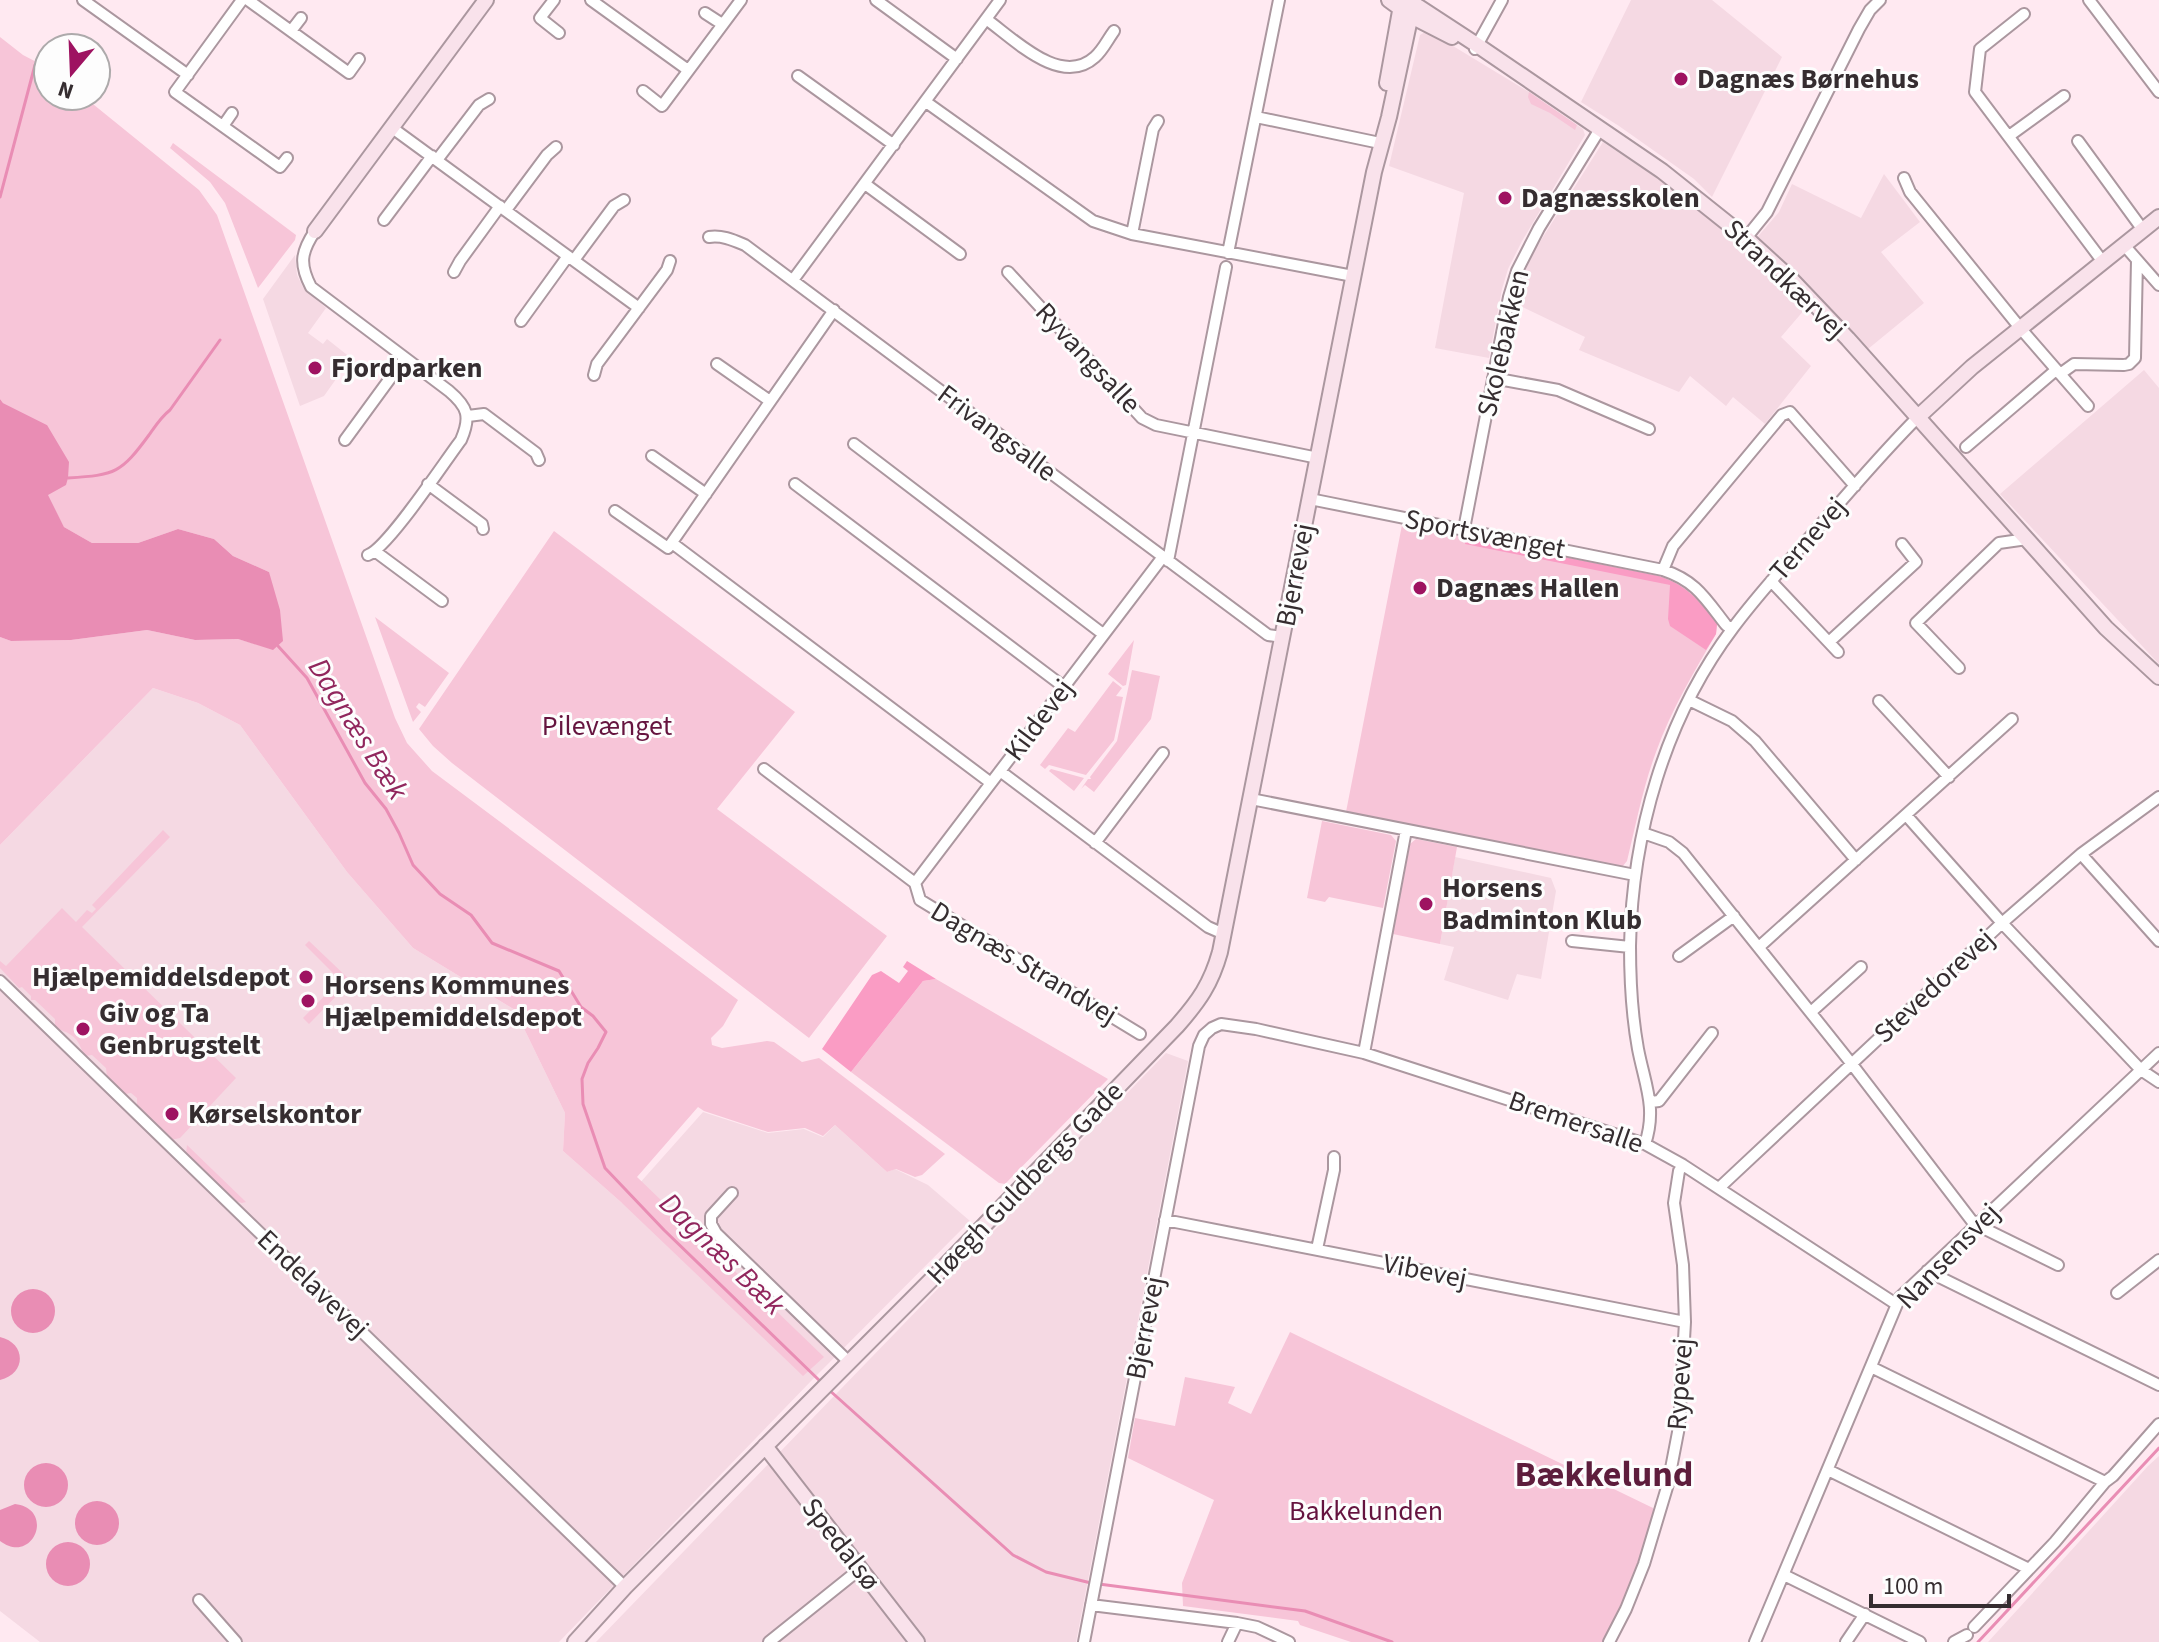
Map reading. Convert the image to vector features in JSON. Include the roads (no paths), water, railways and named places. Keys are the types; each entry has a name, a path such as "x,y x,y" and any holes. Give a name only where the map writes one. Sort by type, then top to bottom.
{"street":[{"path":"83,0 188,75"},
{"path":"287,158 280,167 175,92 245,0 349,73 359,59"},
{"path":"442,601 372,554 461,440 468,416 460,401 311,287 304,274 302,259 305,244 486,0"},
{"path":"554,0 540,18 559,33"},
{"path":"591,0 688,70"},
{"path":"643,91 662,106 741,0"},
{"path":"876,0 957,59"},
{"path":"793,280 1000,0"},
{"path":"1228,253 1279,0"},
{"path":"1476,47 1502,0"},
{"path":"1746,238 1767,212 1859,29 1880,0"},
{"path":"2089,0 2159,92"},
{"name":"Strandkærvej","path":"1405,4 1503,63 1662,171 1746,238 1813,302 2106,628 2159,677"},
{"name":"Bjerrevej","path":"1198,1003 1215,973 1224,934 1353,276 1380,143 1389,117 1405,4"},
{"path":"705,13 722,24"},
{"path":"2024,14 1980,49 1975,92 2103,262"},
{"path":"291,31 301,18"},
{"path":"986,19 1036,56 1056,66 1069,68 1095,57 1114,31"},
{"path":"798,76 894,145"},
{"path":"2009,136 2064,96"},
{"path":"384,220 479,105 489,99"},
{"path":"926,102 1093,221 1132,234 1353,276"},
{"path":"223,126 232,113"},
{"path":"1256,117 1380,143"},
{"path":"1132,234 1153,129 1158,121"},
{"path":"391,127 639,308"},
{"name":"Skolebakken","path":"1464,529 1509,297 1517,271 1539,228 1600,129"},
{"path":"2078,141 2143,230"},
{"path":"454,272 503,208 556,147"},
{"path":"1904,178 1910,192 2088,406"},
{"path":"865,184 960,254"},
{"path":"521,321 614,206 624,200"},
{"name":"Ternevej","path":"1645,1144 1652,1118 1632,999 1630,947 1635,875 1657,780 1674,731 1689,700 1732,629 1918,417 1972,367 2159,217"},
{"name":"Frivangsalle","path":"709,237 731,239 745,245 1268,635 1282,637"},
{"path":"2124,245 2159,285"},
{"path":"1966,447 2058,372 2074,364 2124,365 2135,358 2137,260"},
{"path":"594,375 597,364 667,270 670,261"},
{"path":"1165,559 1226,267"},
{"name":"Ryvangsalle","path":"1008,272 1142,418 1156,425 1193,434 1318,458"},
{"path":"615,511 668,548 834,310"},
{"path":"345,440 405,358"},
{"path":"717,364 770,401"},
{"path":"1493,378 1558,390 1649,429"},
{"path":"1663,570 1673,546 1782,415 1790,412 1855,486"},
{"path":"468,416 484,414 536,453 539,460"},
{"path":"854,444 1103,634"},
{"path":"652,456 706,494"},
{"path":"428,484 482,524 483,529"},
{"path":"795,484 1064,687"},
{"name":"Sportsvænget","path":"1310,499 1663,570 1679,575 1697,587 1732,629"},
{"path":"1959,668 1916,623 1999,543 2027,539"},
{"path":"672,543 991,783"},
{"path":"1829,642 1916,562 1902,544"},
{"name":"Kildevej","path":"915,883 1103,634 1165,559"},
{"path":"1771,581 1838,652"},
{"name":"Strandkærvej","path":"2106,628 2159,690"},
{"path":"1689,700 1732,721 1755,741 1856,860"},
{"path":"1879,701 1949,777"},
{"path":"1759,947 2012,719"},
{"path":"1095,843 1163,753"},
{"name":"Dagnæs Strandvej","path":"764,769 915,883 920,900 1140,1034"},
{"path":"1000,771 1208,927 1224,934"},
{"name":"Stevedorevej","path":"1719,1188 2002,923 2081,854 2159,797"},
{"path":"1251,799 1635,875"},
{"path":"1906,815 2002,923 2141,1070 2159,1082"},
{"path":"1364,1053 1406,830"},
{"path":"1643,833 1669,842 1683,853 1976,1224 2058,1265"},
{"path":"2081,854 2159,941"},
{"path":"1679,956 1734,916"},
{"path":"1572,941 1630,947"},
{"path":"1811,1012 1861,967"},
{"name":"Endelavevej","path":"0,981 625,1587"},
{"name":"Høegh Guldbergs Gade","path":"575,1642 625,1587 850,1363 1198,1003"},
{"name":"Bjerrevej","path":"1084,1642 1199,1046 1204,1035 1221,1024"},
{"name":"Bremersalle","path":"1221,1024 1364,1053 1645,1144 1683,1165 1896,1304"},
{"path":"1651,1102 1659,1101 1712,1033"},
{"name":"Nansensvej","path":"1755,1642 1900,1297 2159,1053"},
{"path":"1317,1249 1334,1157"},
{"name":"Rypevej","path":"1609,1642 1644,1564 1668,1484 1679,1427 1685,1322 1683,1265 1674,1203 1679,1171 1683,1165"},
{"path":"732,1193 711,1216 716,1233 850,1363"},
{"name":"Vibevej","path":"1165,1220 1685,1322"},
{"path":"2117,1293 2159,1260"},
{"path":"1927,1271 2159,1385"},
{"path":"1871,1367 2105,1482"},
{"path":"1954,1642 1971,1631 2055,1542 2159,1424"},
{"name":"Spedalsø","path":"765,1446 917,1642"},
{"path":"1828,1470 2029,1569"},
{"path":"769,1642 860,1569"},
{"path":"1784,1575 1913,1641"},
{"path":"199,1600 236,1642"},
{"path":"1091,1603 1237,1623 1257,1627 1289,1642"},
{"path":"1846,1642 1865,1614"},
{"path":"1228,1642 1237,1623"}],"waterway":[{"path":"0,197 32,76"},
{"path":"68,478 107,473 124,465 170,410 220,340"},
{"name":"Dagnæs Bæk","path":"278,646 307,678 365,783 386,809 413,865 440,894 471,915 492,943 559,971 581,1007 606,1032 582,1079 583,1104 605,1168 664,1230 822,1383"},
{"name":"Dagnæs Bæk","path":"828,1389 1013,1555 1046,1572 1091,1583"},
{"path":"1978,1642 2159,1448"},
{"name":"Dagnæs Bæk","path":"1099,1584 1305,1611 1392,1642"}],"place":[{"name":"Dagnæs Børnehus","path":"1681,79"},
{"name":"Dagnæsskolen","path":"1505,198"},
{"name":"Fjordparken","path":"315,368"},
{"name":"Dagnæs Hallen","path":"1420,588"},
{"name":"Horsens Badminton Klub","path":"1426,904"},
{"name":"Hjælpemiddelsdepot","path":"306,977"},
{"name":"Horsens Kommunes Hjælpemiddelsdepot","path":"308,1001"},
{"name":"Giv og Ta Genbrugstelt","path":"83,1029"},
{"name":"Kørselskontor","path":"172,1114"}],"district":[{"name":"Bækkelund","path":"1604,1474"}],"park label":[{"name":"Pilevænget","path":"607,726"},
{"name":"Bakkelunden","path":"1366,1511"}]}
